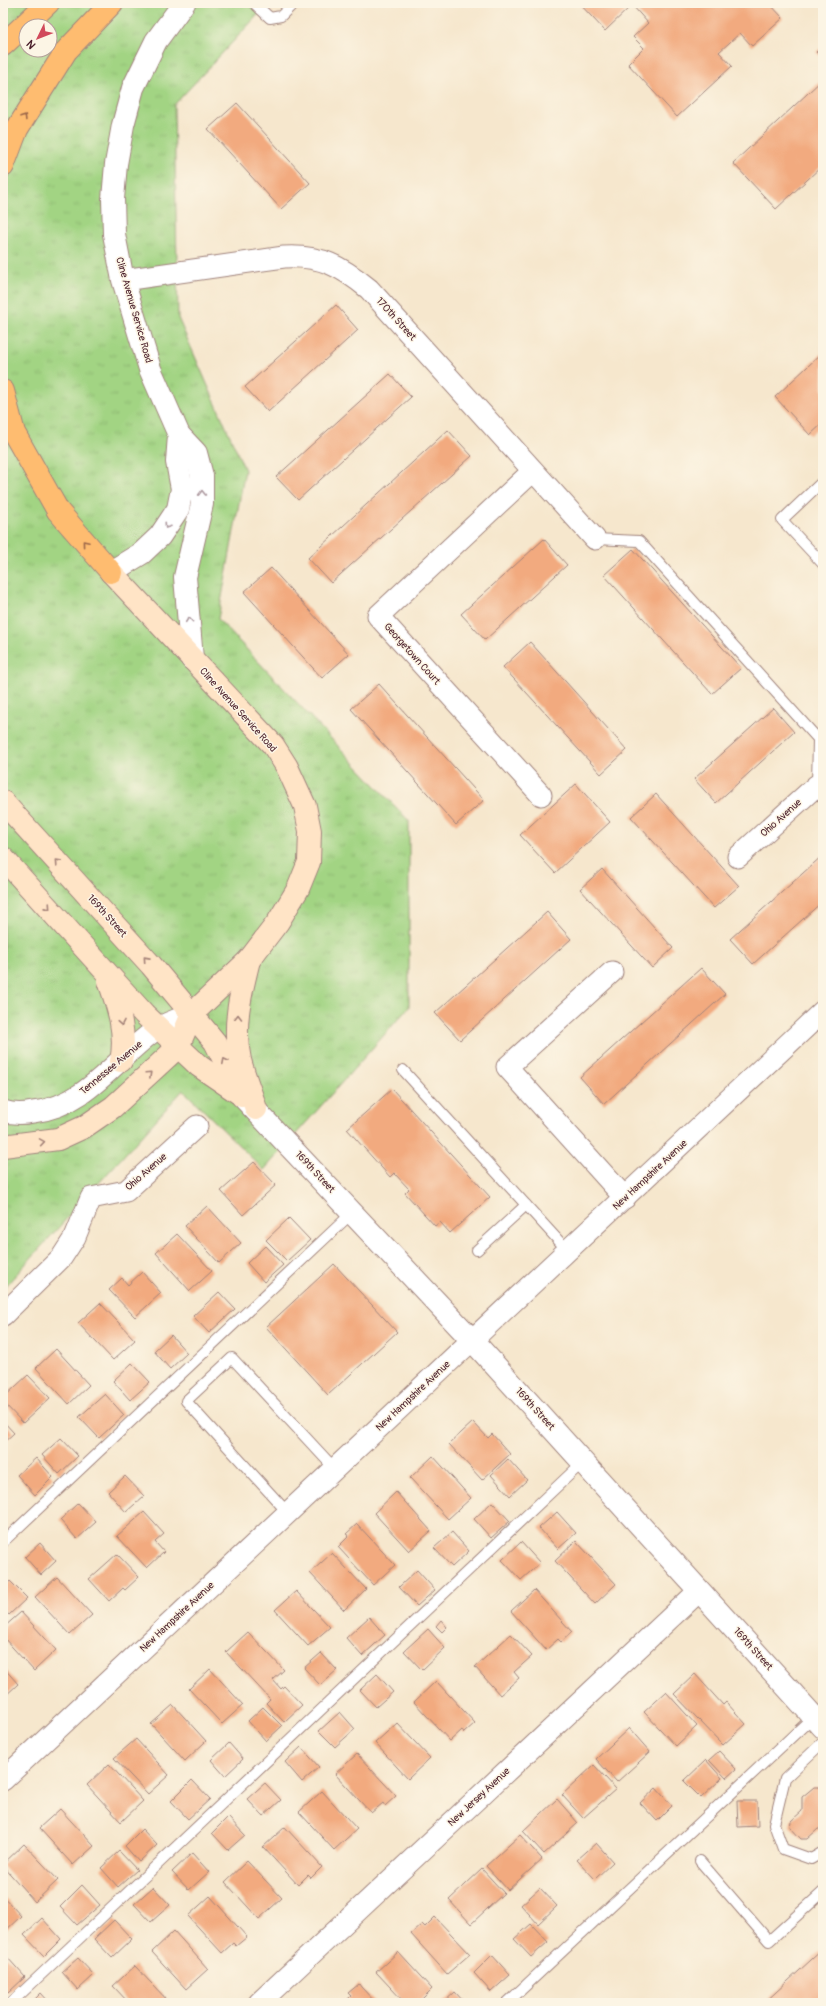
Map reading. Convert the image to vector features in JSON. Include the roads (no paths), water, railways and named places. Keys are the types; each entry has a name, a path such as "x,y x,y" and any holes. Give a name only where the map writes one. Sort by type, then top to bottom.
{"highway":[{"path":"3,45 48,3"},
{"path":"3,166 17,129 66,51 112,3"},
{"path":"3,391 14,433 58,511 111,572"}],"main road":[{"name":"Cline Avenue Service Road","path":"111,572 273,745 287,767 305,806 310,830 309,862 298,889 278,922 249,960 192,1014 178,1047"},
{"name":"169th Street","path":"3,802 151,965 215,1042 249,1103"},
{"name":"169th Street","path":"3,858 106,972 178,1047 199,1066 249,1103"},
{"path":"249,960 238,1011 238,1033 240,1058 249,1103"},
{"path":"106,972 118,1005 123,1033 123,1051 121,1061"},
{"path":"3,1146 58,1139 84,1127 113,1107 178,1047"}],"street":[{"name":"Cline Avenue Service Road","path":"184,3 156,41 133,88 123,125 116,164 113,199 114,234 123,280 150,369 179,436 196,453 202,476 202,504 185,577 192,659"},
{"name":"170th Street","path":"123,280 284,257 304,256 320,259 337,266 369,289 595,539"},
{"name":"Cline Avenue Service Road","path":"111,572 142,553 160,536 178,509 182,489 177,462 179,436"},
{"name":"Georgetown Court","path":"533,471 378,616 541,795"},
{"name":"Ohio Avenue","path":"738,857 820,788"},
{"path":"612,972 507,1067 625,1198"},
{"name":"New Hampshire Avenue","path":"3,1780 823,1011"},
{"name":"Tennessee Avenue","path":"3,1111 26,1113 48,1110 74,1099 96,1083 159,1028 192,1014"},
{"name":"169th Street","path":"249,1103 472,1340 699,1591 820,1718"},
{"name":"Ohio Avenue","path":"3,1315 62,1257 75,1237 91,1198 126,1191 197,1126"},
{"name":"New Jersey Avenue","path":"259,2003 699,1591"}],"lane":[{"path":"254,3 270,18 281,16 294,3"},
{"path":"823,481 782,520 823,564"},
{"path":"595,539 639,541 781,698 818,739 820,788"},
{"path":"403,1070 568,1251"},
{"path":"477,1250 526,1205"},
{"path":"3,1542 353,1212"},
{"path":"288,1513 186,1401 232,1358 335,1469"},
{"path":"11,2003 583,1462"},
{"path":"507,2003 820,1718"},
{"path":"823,1742 785,1778 774,1824 783,1849 810,1859 823,1852"},
{"path":"700,1861 769,1941 823,1892"}]}
